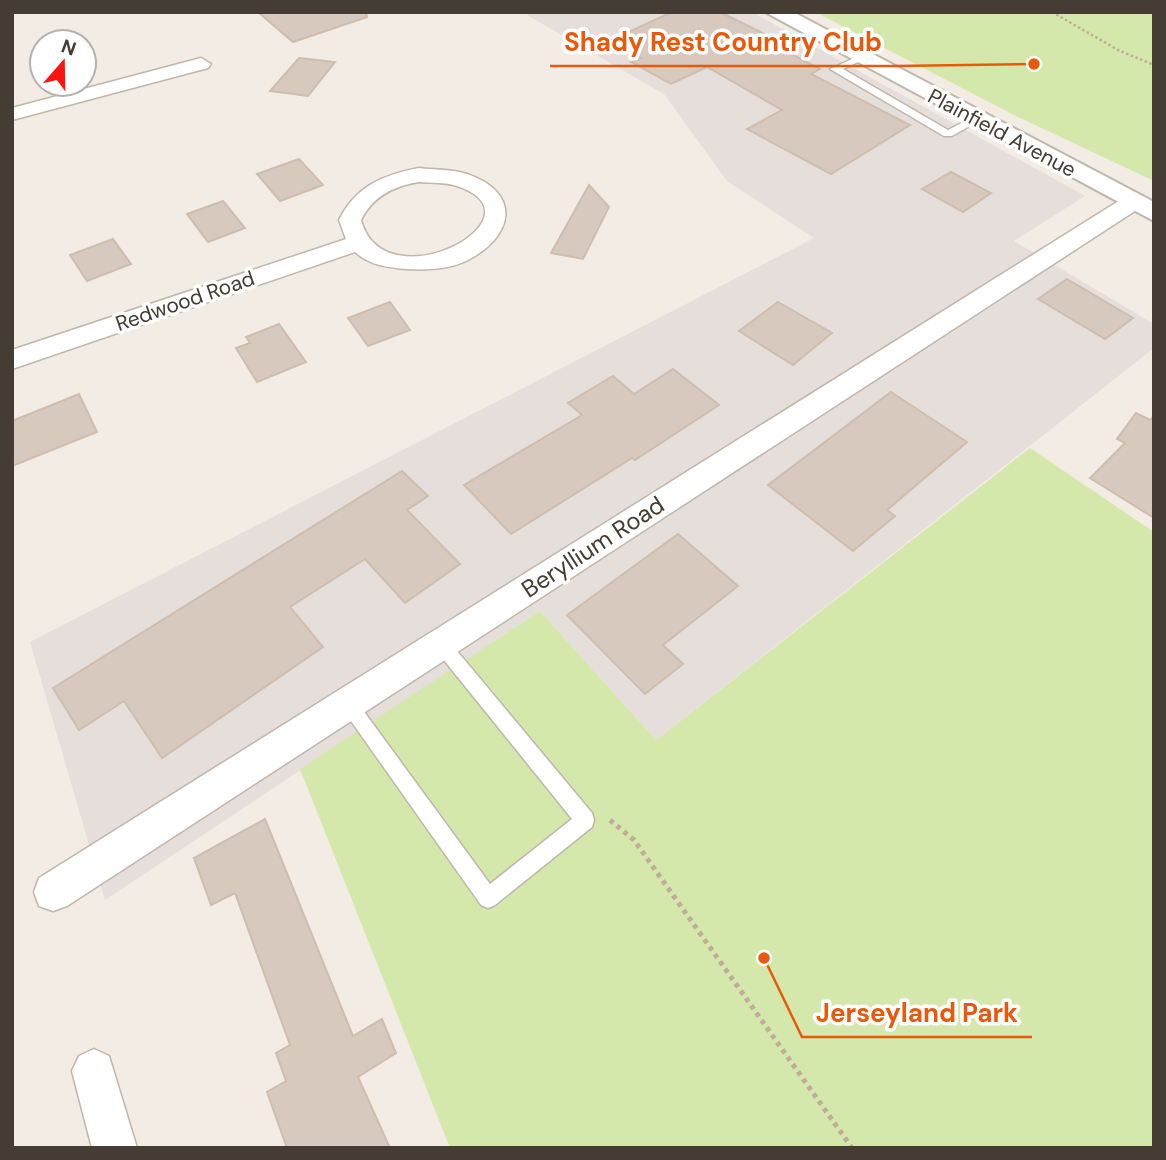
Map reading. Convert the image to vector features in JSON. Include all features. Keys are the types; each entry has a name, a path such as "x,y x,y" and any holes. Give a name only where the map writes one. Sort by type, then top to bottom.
{"street":[{"name":"Plainfield Avenue","path":"776,12 1143,208"},
{"path":"12,114 201,64"},
{"path":"455,177 481,188 496,205 498,219 492,233 476,247 453,258 406,264 371,254 358,243 350,220 356,206 384,184 405,178 455,177"},
{"name":"Beryllium Road","path":"53,892 441,644 1143,208"},
{"name":"Redwood Road","path":"12,360 358,243"},
{"path":"94,1071 115,1148"}],"lane":[{"path":"348,704 488,898 585,820 441,644"}],"path":[{"path":"1052,12 1118,50 1154,65"},
{"path":"585,820 606,818 616,822 634,840 852,1148"}],"shaded area":[{"path":"536,12 752,12 1085,196 1014,241 1154,324 1154,348 656,740 540,611 105,900 30,642 814,238 727,181 664,94 527,15"}],"green space":[{"path":"815,12 1154,12 1154,181 1014,115"},
{"path":"1030,448 1154,532 1154,1148 450,1148 300,769 540,611 656,740"}],"building":[{"path":"258,12 366,12 367,17 293,42"},
{"path":"672,12 720,12 769,36 763,39 820,69 811,74 910,125 831,174 747,129 782,110 707,67 671,84 631,62 641,58 609,41"},
{"path":"299,58 335,62 308,96 270,91"},
{"path":"299,159 323,185 280,201 257,174"},
{"path":"951,172 991,193 963,212 922,189"},
{"path":"589,185 609,207 583,259 551,253"},
{"path":"223,201 245,228 208,242 187,214"},
{"path":"113,239 131,264 87,281 70,255"},
{"path":"1067,279 1133,318 1105,339 1038,299"},
{"path":"390,302 410,330 368,346 348,318"},
{"path":"778,302 832,333 793,365 739,331"},
{"path":"279,324 306,362 257,382 236,348 250,343 246,337"},
{"path":"673,369 719,405 635,460 632,458 511,534 464,485 582,415 568,403 613,376 634,394"},
{"path":"891,392 967,442 887,510 895,516 853,551 768,485"},
{"path":"79,394 97,432 12,466 12,421"},
{"path":"1136,413 1150,420 1154,416 1154,518 1090,478 1125,443 1117,439"},
{"path":"402,471 428,496 407,510 460,564 405,603 365,559 290,607 323,647 162,758 124,701 79,730 53,688"},
{"path":"678,534 738,586 663,645 683,664 645,694 567,615"},
{"path":"265,819 353,1036 382,1019 396,1053 358,1077 390,1148 287,1148 267,1092 286,1081 276,1053 290,1045 235,893 211,905 194,858"}],"place":[{"name":"Shady Rest Country Club","path":"1034,64"},
{"name":"Jerseyland Park","path":"764,958"}]}
